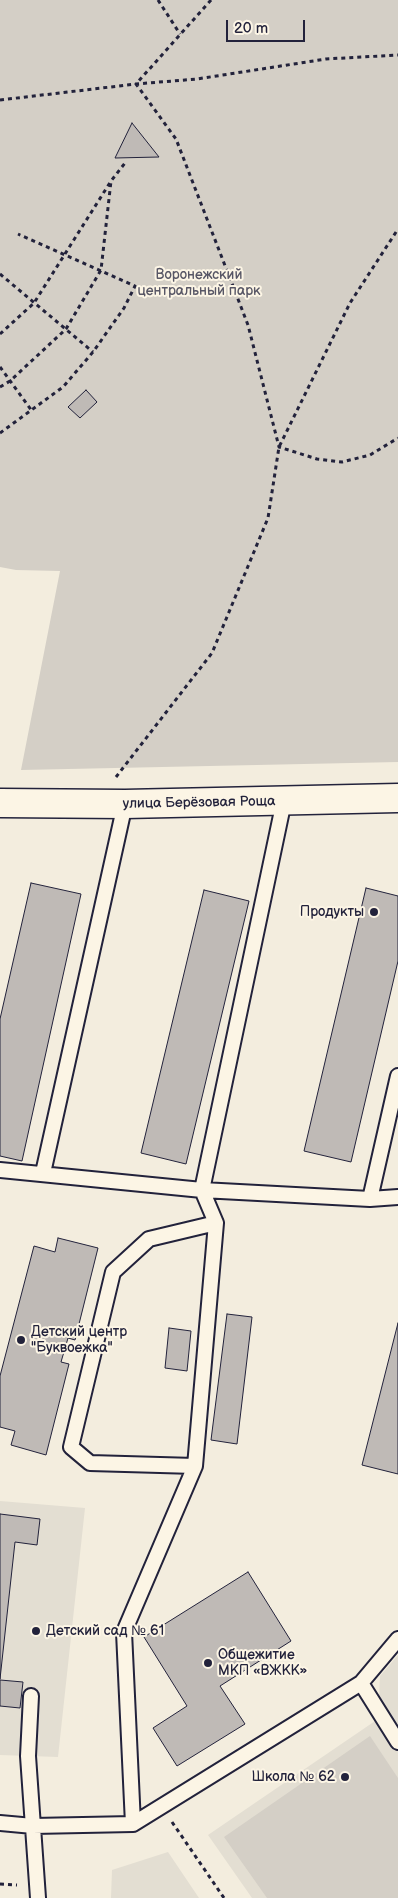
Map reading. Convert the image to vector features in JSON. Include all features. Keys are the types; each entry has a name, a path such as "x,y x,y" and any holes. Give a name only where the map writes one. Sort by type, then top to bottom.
{"street":[{"name":"улица Берёзовая Роща","path":"0,803 125,804 398,798"}],"lane":[{"path":"133,1824 124,1632 195,1466 216,1223 202,1190 284,801"},
{"path":"42,1173 125,804"},
{"path":"370,1199 398,1076"},
{"path":"0,1170 202,1190 370,1199 398,1197"},
{"path":"195,1466 90,1463 71,1447 113,1272 149,1239 216,1223"},
{"path":"0,1823 33,1826 133,1824 361,1683 398,1640"},
{"path":"361,1683 398,1742"},
{"path":"31,1696 28,1756 38,1898"}],"path":[{"path":"158,0 180,34"},
{"path":"136,84 211,0"},
{"path":"0,100 197,79 326,59 398,55"},
{"path":"136,84 176,139 248,325 279,446"},
{"path":"0,334 34,303 125,162"},
{"path":"0,387 10,381 66,329 101,270 111,181"},
{"path":"94,804 141,747 212,653 268,518 279,446 350,303 398,229"},
{"path":"0,432 63,387 93,352 124,308 135,286 18,234"},
{"path":"0,274 93,352"},
{"path":"0,367 32,410"},
{"path":"279,446 317,459 342,462 370,455 398,438"},
{"path":"162,1807 224,1898"}],"shaded area":[{"name":"Детский сад № 61","path":"0,1501 85,1508 58,1757 0,1755"},
{"name":"Школа № 62","path":"398,1655 398,1898 252,1898 208,1835 378,1719 380,1676"},
{"path":"168,1852 199,1898 111,1898 112,1870"}],"green space":[{"name":"Воронежский центральный парк","path":"0,0 398,0 398,762 21,770 60,571 16,570 0,567"},
{"name":"Школа № 62","path":"370,1736 398,1778 398,1898 267,1898 224,1837"}],"building":[{"path":"132,123 159,157 115,158"},
{"path":"86,390 97,402 80,418 68,407"},
{"path":"31,883 81,894 22,1161 0,1156 0,1019"},
{"path":"366,888 398,896 398,961 351,1162 304,1151"},
{"path":"204,890 249,901 186,1164 141,1153"},
{"path":"58,1238 98,1248 75,1340 68,1338 61,1362 69,1364 46,1455 11,1445 15,1431 0,1427 0,1376 34,1246 55,1252"},
{"path":"227,1314 252,1317 237,1444 211,1440"},
{"path":"398,1323 398,1474 362,1465"},
{"path":"169,1328 191,1331 187,1371 165,1368"},
{"path":"0,1514 40,1519 37,1545 15,1542 0,1679"},
{"name":"Общежитие МКП «ВЖКК»","path":"248,1572 291,1641 220,1686 245,1724 177,1766 153,1728 187,1706 144,1637"},
{"path":"0,1680 23,1682 20,1708 0,1706"}],"place":[{"name":"Продукты","path":"374,912"},
{"name":"Детский центр \"Буквоежка\"","path":"21,1340"},
{"name":"Детский сад № 61","path":"36,1631"},
{"name":"Общежитие МКП «ВЖКК»","path":"208,1663"},
{"name":"Школа № 62","path":"345,1777"}]}
